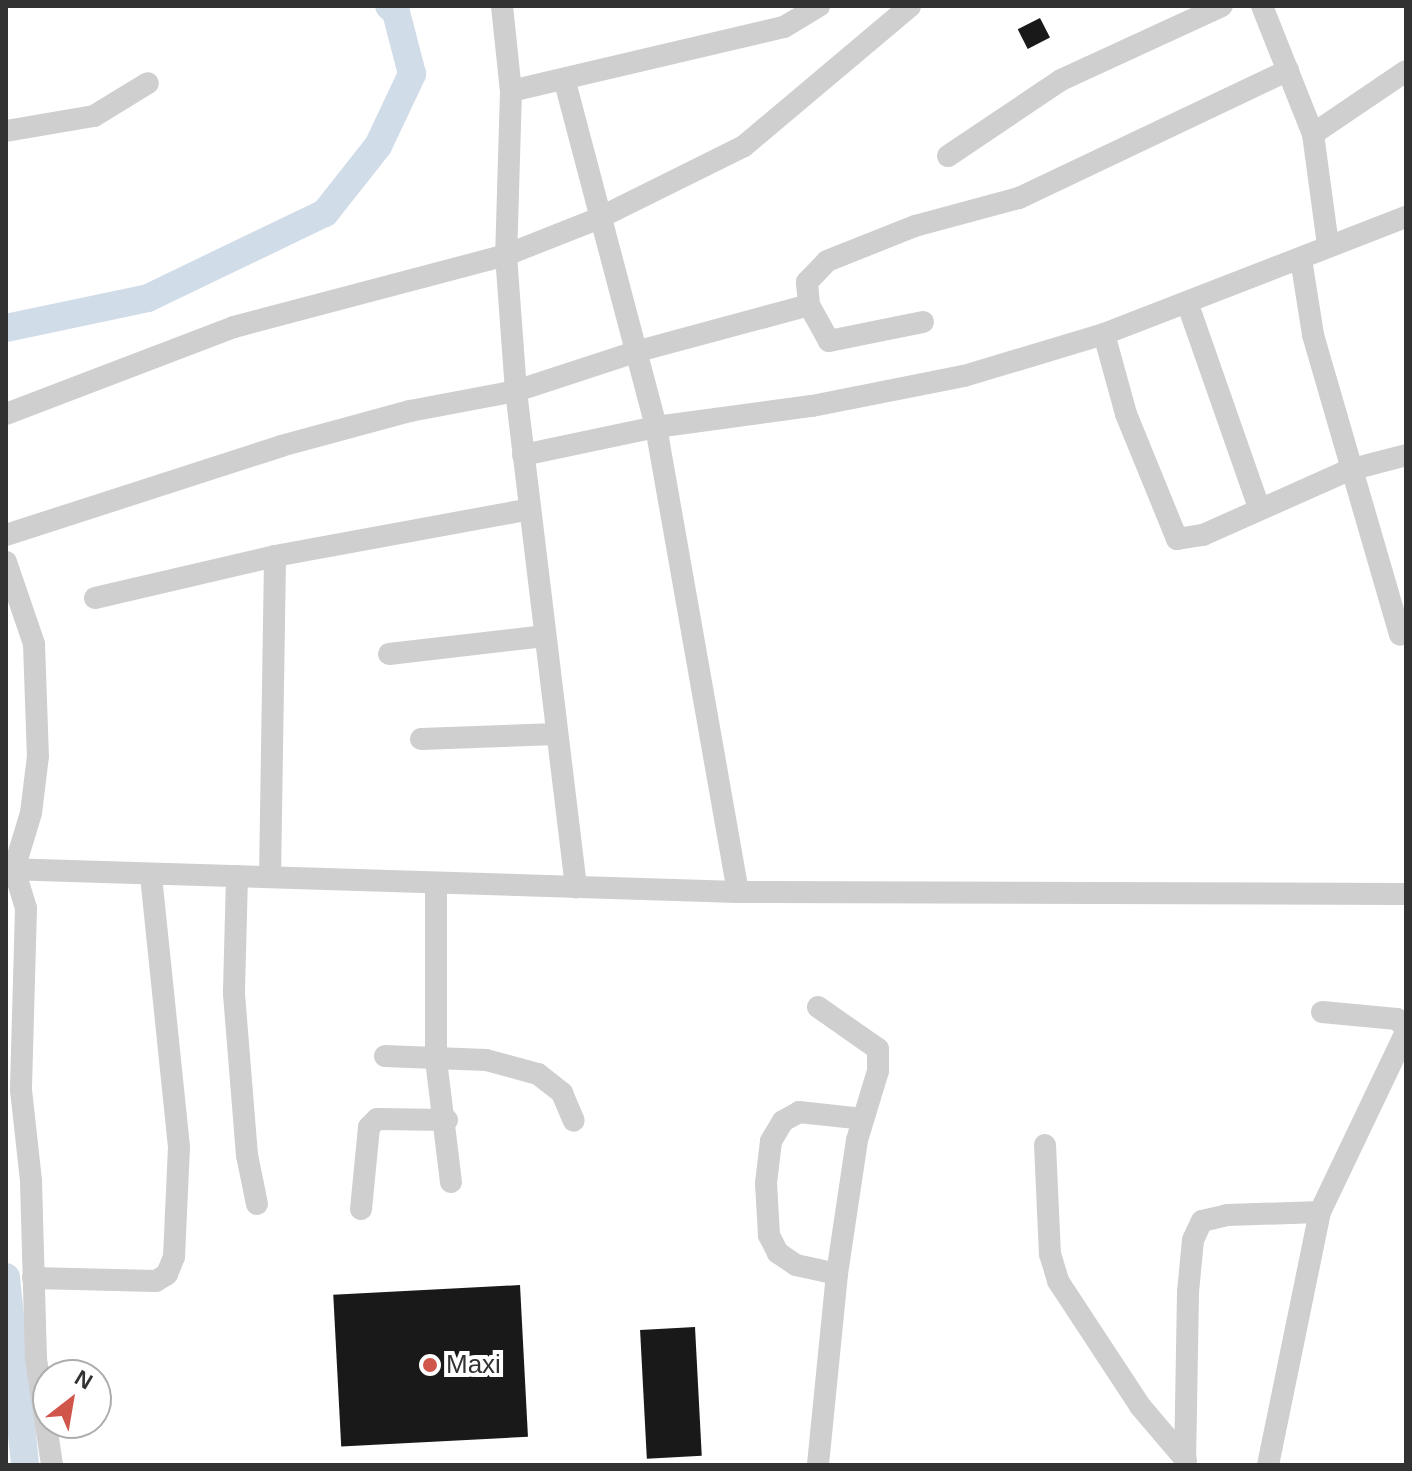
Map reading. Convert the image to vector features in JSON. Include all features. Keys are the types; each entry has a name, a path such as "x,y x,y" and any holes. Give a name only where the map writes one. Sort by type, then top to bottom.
{"street":[{"path":"502,6 511,91 506,255 516,391 576,887"},
{"path":"511,91 565,82 784,27 819,6"},
{"path":"6,414 234,327 506,255 597,219 744,146 910,6"},
{"path":"948,156 1061,80 1222,6"},
{"path":"1262,6 1313,134 1328,245"},
{"path":"923,322 829,341 809,305 807,282 827,261 915,226 1019,198 1288,70"},
{"path":"1313,134 1406,71"},
{"path":"565,82 597,219 656,427 738,892"},
{"path":"6,131 94,116 148,83"},
{"path":"523,455 656,427 812,406 964,376 1104,334 1406,217"},
{"path":"1301,259 1313,335 1349,470 1400,635"},
{"path":"1187,302 1259,508"},
{"path":"6,535 281,446 410,411 516,391 635,352 809,305"},
{"path":"1104,334 1131,427 1177,539 1203,535 1349,470 1406,455"},
{"path":"95,598 275,556 530,509"},
{"path":"270,877 275,556"},
{"path":"6,562 34,644 37,701 31,813 10,869 26,908 21,1090 31,1181 36,1359 52,1465"},
{"path":"389,654 545,636"},
{"path":"421,739 557,734"},
{"path":"10,869 738,892 1406,894"},
{"path":"33,1278 156,1281 167,1274 174,1257 179,1147 151,874"},
{"path":"237,876 234,994 247,1155 257,1204"},
{"path":"436,883 436,1060 447,1120 451,1182"},
{"path":"818,1007 878,1049 878,1071 863,1119 837,1274 818,1465"},
{"path":"1268,1465 1320,1212 1406,1031 1397,1019 1322,1012"},
{"path":"385,1056 486,1060 538,1074 562,1093 574,1121"},
{"path":"837,1274 796,1265 778,1253 769,1235 766,1183 771,1141 783,1121 799,1112 863,1119"},
{"path":"361,1209 369,1127 377,1119 447,1120"},
{"path":"1045,1145 1050,1254 1058,1281 1140,1406 1186,1463"},
{"path":"1186,1463 1188,1292 1193,1240 1202,1221 1227,1215 1320,1212"}],"building":[{"path":"1040,18 1050,38 1028,49 1018,29"},
{"name":"Maxi","path":"520,1285 528,1437 341,1447 333,1295"},
{"path":"695,1327 702,1456 647,1459 640,1330"}],"waterway":[{"path":"6,328 148,298 325,213 378,146 412,74 396,12 389,6"},
{"path":"6,1277 25,1465"}],"place":[{"name":"Maxi","path":"430,1365"}]}
